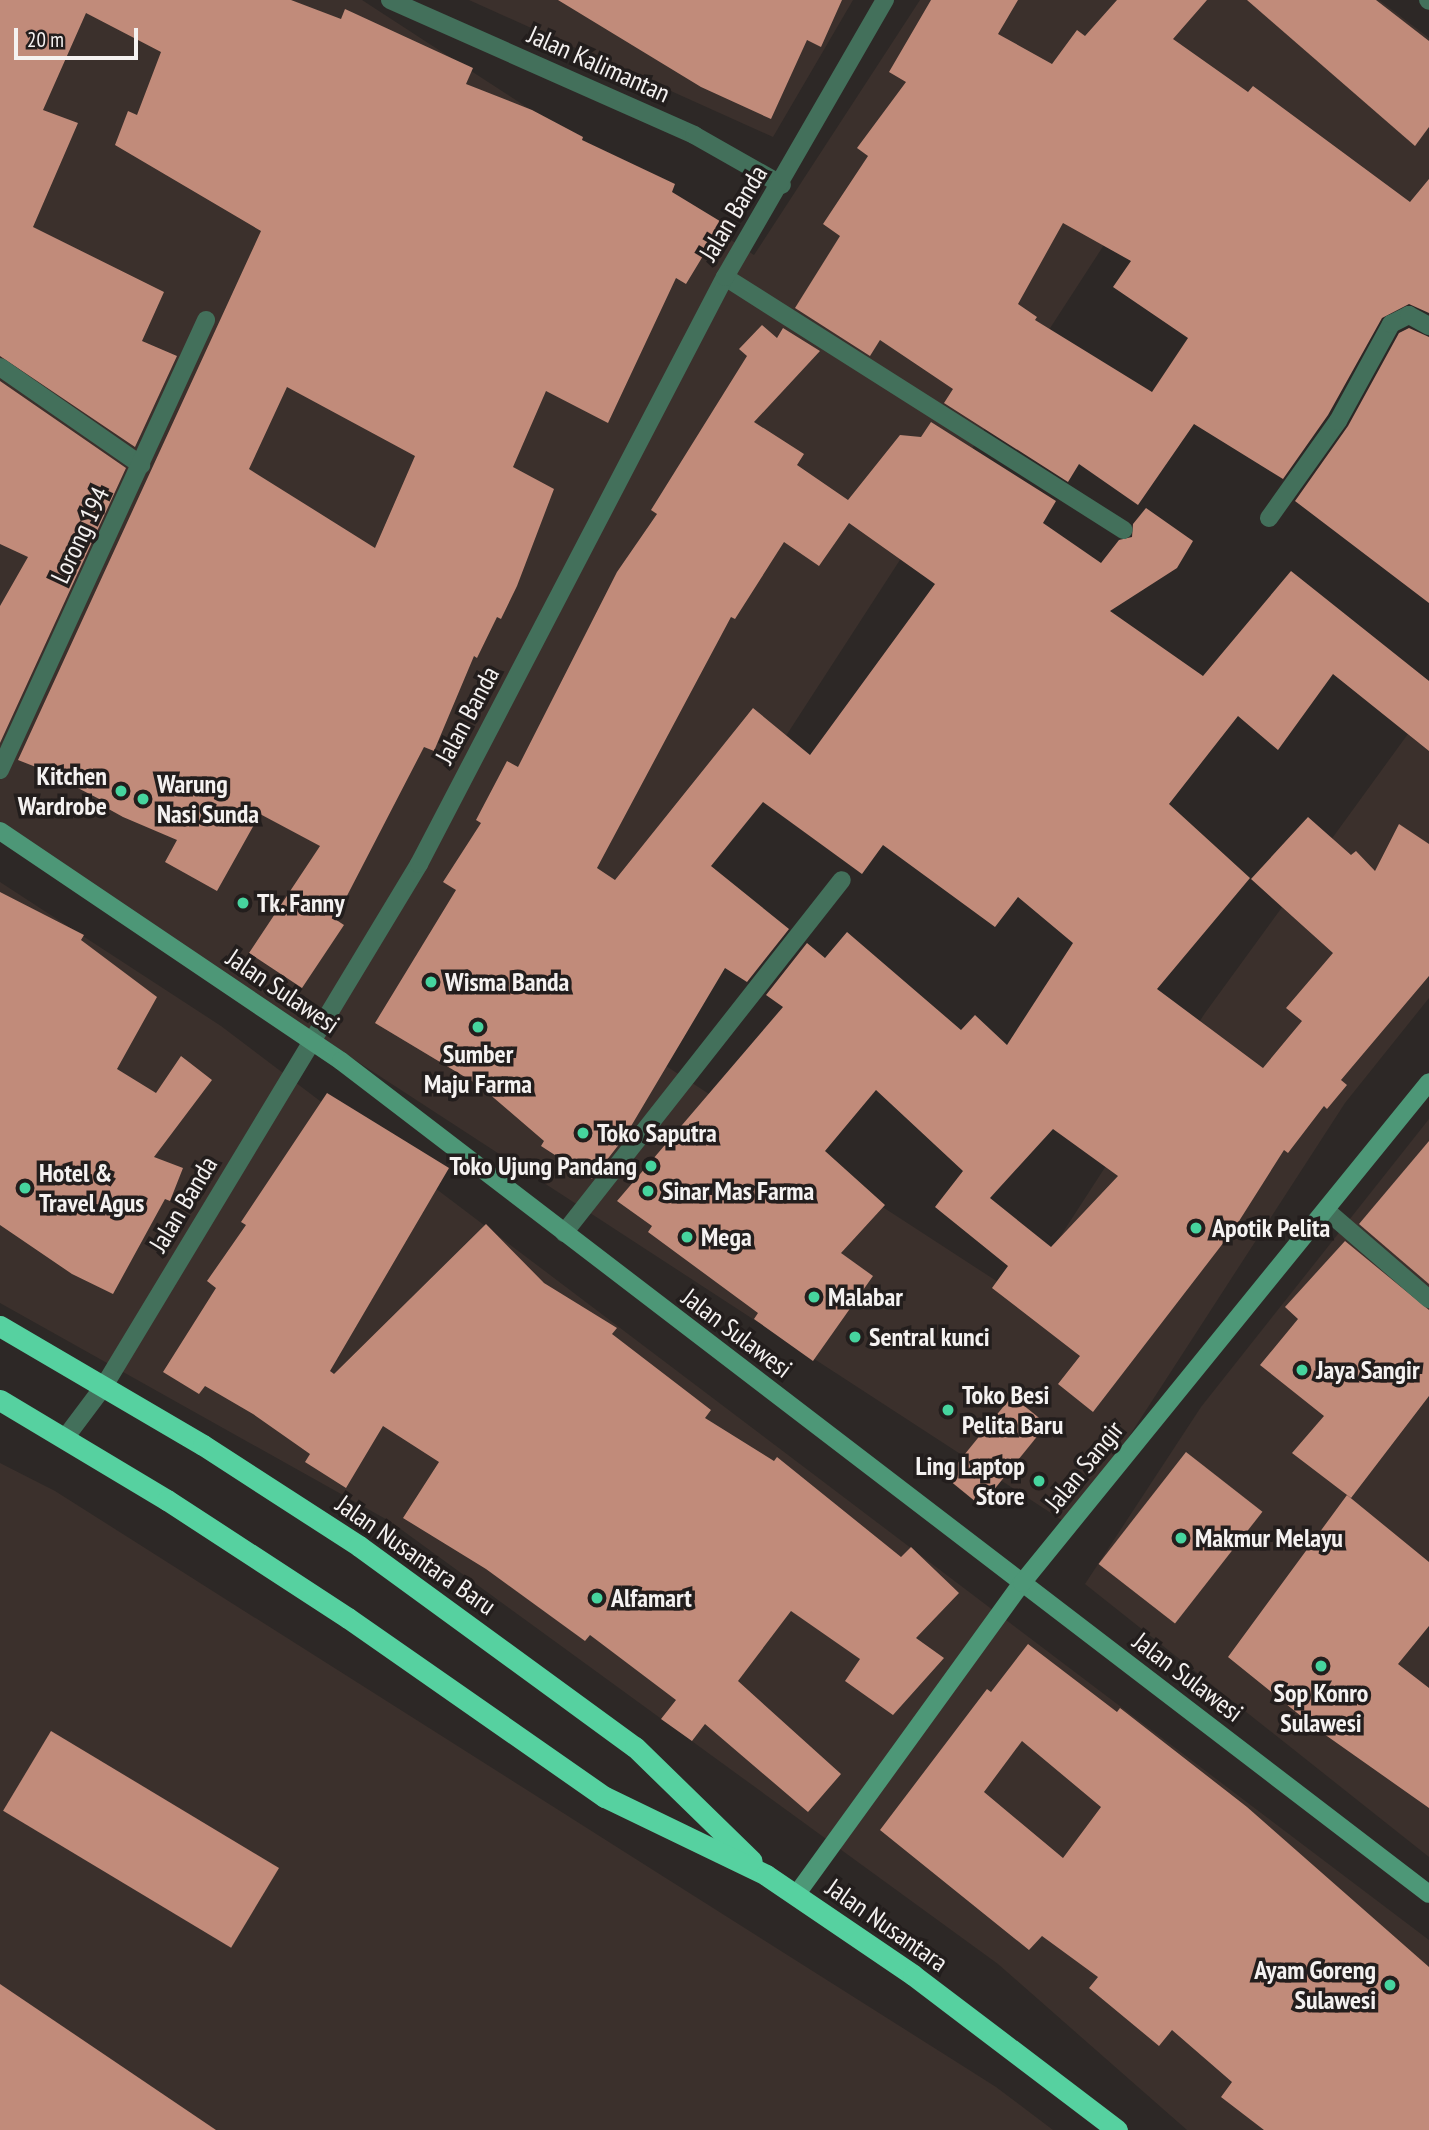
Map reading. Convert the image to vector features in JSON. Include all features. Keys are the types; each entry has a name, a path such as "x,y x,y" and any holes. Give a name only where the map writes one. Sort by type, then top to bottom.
{"highway":[{"name":"Jalan Nusantara Baru","path":"0,1326 104,1386 359,1546 635,1747 766,1875"},
{"path":"0,1400 65,1438"},
{"name":"Jalan Nusantara","path":"65,1438 348,1618 605,1797 766,1875 913,1975 1116,2130"}],"street":[{"name":"Jalan Kalimantan","path":"390,0 694,135 782,185"},
{"name":"Jalan Banda","path":"65,1438 104,1386 419,864 725,277 782,185 885,0"},
{"path":"725,277 1124,530"},
{"path":"1269,518 1338,421 1391,324 1409,315 1429,326"},
{"name":"Lorong 194","path":"0,770 206,320"},
{"path":"0,367 141,465"},
{"name":"Jalan Sulawesi","path":"0,833 312,1043 1429,1894"},
{"path":"564,1233 842,880"},
{"name":"Jalan Sangir","path":"796,1895 1022,1583 1327,1211 1429,1082"},
{"path":"1327,1211 1429,1299"}],"shaded area":[{"path":"0,0 362,0 754,255 920,0 1379,0 1429,38 1429,231 1205,89 600,1023 1021,1297 1205,1013 1429,705 1429,998 1345,1103 1071,1526 0,829"},
{"path":"469,0 853,0 773,137"},
{"path":"0,882 221,1026 1429,1940 1429,2130 1187,2130 998,1964 391,1522 0,1303"},
{"path":"1429,1119 1429,1857 1085,1584 1201,1407"},
{"path":"0,1463 55,1491 996,2087 1053,2130 0,2130"}],"building":[{"path":"0,0 291,0 341,19 345,9 473,68 466,84 532,110 583,137 582,140 675,184 672,192 723,223 686,284 676,278 608,423 546,391 513,467 554,489 517,586 501,619 497,617 477,658 474,656 434,751 424,747 335,919 344,925 302,988 249,953 320,846 260,814 217,891 165,862 177,840 105,807 107,803 72,785 74,782 18,760 261,231 115,145 128,111 137,115 161,52 86,13 43,110 78,123 33,227 164,292 142,341 177,356 135,447 0,356","holes":["287,387 415,456 375,548 249,469"]},
{"path":"558,0 842,0 821,47 807,40 771,119 701,87"},
{"path":"931,0 1018,0 998,34 1052,64 1077,30 1085,36 1117,0 1207,0 1173,39 1248,92 1253,86 1410,202 1429,179 1429,313 1409,304 1382,318 1328,415 1283,479 1194,424 1138,505 1079,464 1068,482 944,403 953,389 880,340 870,356 795,308 840,236 823,224 868,156 857,148 906,82 889,72","holes":["1063,223 1131,261 1113,287 1188,338 1152,392 1035,320 1037,317 1018,304"]},
{"path":"1247,0 1376,0 1429,41 1429,127 1415,146"},
{"path":"762,325 777,338 783,328 820,351 754,422 804,454 797,465 848,500 900,435 921,437 931,422 1056,501 1043,523 1101,563 1119,540 1132,537 1133,524 1146,508 1193,541 1177,568 1110,611 1203,676 1291,571 1429,681 1429,751 1333,674 1278,750 1238,716 1169,804 1250,878 1157,989 1263,1068 1302,1021 1286,1008 1333,953 1251,879 1308,817 1351,855 1356,851 1375,871 1399,824 1429,844 1429,976 1341,1080 1347,1085 1327,1109 1324,1106 1288,1153 1284,1150 1234,1229 1093,1412 1058,1384 1080,1356 992,1288 1008,1266 935,1207 963,1171 876,1090 825,1151 885,1205 841,1253 873,1276 813,1361 754,1319 758,1313 648,1232 652,1226 617,1201 783,1007 766,995 807,943 825,958 847,932 961,1030 975,1015 1007,1045 1073,943 1018,897 995,927 883,845 862,874 763,802 711,866 789,929 747,982 725,968 624,1138 592,1179 541,1146 544,1141 480,1086 375,1023 456,890 443,882 481,823 476,820 507,761 518,767 617,572 657,514 651,510 747,356 739,349","holes":["849,523 935,584 810,755 753,708 615,880 597,868 731,617 735,619 784,542 819,566","1053,1129 1118,1176 1051,1247 990,1198"]},
{"path":"1409,328 1429,337 1429,603 1295,501 1348,426 1399,333"},
{"path":"0,381 126,468 0,743 0,606 28,557 0,544"},
{"path":"0,892 84,935 81,940 157,997 117,1069 156,1093 181,1056 212,1080 154,1157 183,1168 170,1201 165,1199 113,1294 72,1274 0,1225"},
{"path":"327,1093 449,1168 330,1371 334,1374 486,1224 544,1283 617,1328 612,1334 711,1410 705,1418 774,1461 777,1457 901,1557 911,1547 959,1593 916,1638 944,1658 893,1715 845,1681 860,1659 791,1611 738,1681 841,1774 808,1812 705,1724 692,1741 661,1719 676,1700 590,1635 585,1641 486,1569 403,1518 439,1462 383,1426 346,1488 305,1462 310,1454 253,1414 205,1386 199,1394 163,1372 216,1288 207,1281 246,1225 241,1222"},
{"path":"1429,1141 1429,1284 1359,1224"},
{"path":"1345,1241 1429,1310 1429,1396 1351,1498 1292,1453 1324,1416 1260,1365 1298,1319 1285,1307"},
{"path":"1012,1396 1047,1424 981,1506 946,1478"},
{"name":"Makmur Melayu","path":"1186,1452 1262,1512 1175,1624 1099,1564"},
{"path":"1347,1495 1429,1562 1429,1626 1398,1664 1429,1688 1429,1808 1317,1729 1228,1657"},
{"path":"1028,1644 1117,1712 1120,1708 1247,1807 1429,1967 1429,2130 1264,2130 1221,2097 1232,2082 1172,2030 1159,2046 1089,1988 1098,1977 1042,1936 1029,1950 880,1830 987,1689 991,1692","holes":["1022,1741 1101,1807 1063,1858 984,1792"]},
{"path":"51,1731 279,1868 231,1948 3,1811"},
{"path":"0,1984 216,2130 0,2130"}],"place":[{"name":"Kitchen Wardrobe","path":"121,791"},
{"name":"Warung Nasi Sunda","path":"143,799"},
{"name":"Tk. Fanny","path":"243,903"},
{"name":"Wisma Banda","path":"431,982"},
{"name":"Sumber Maju Farma","path":"478,1027"},
{"name":"Toko Saputra","path":"583,1133"},
{"name":"Toko Ujung Pandang","path":"651,1166"},
{"name":"Hotel & Travel Agus","path":"25,1188"},
{"name":"Sinar Mas Farma","path":"648,1191"},
{"name":"Apotik Pelita","path":"1196,1228"},
{"name":"Mega","path":"687,1237"},
{"name":"Malabar","path":"814,1297"},
{"name":"Sentral kunci","path":"855,1337"},
{"name":"Jaya Sangir","path":"1302,1370"},
{"name":"Toko Besi Pelita Baru","path":"948,1410"},
{"name":"Ling Laptop Store","path":"1039,1481"},
{"name":"Makmur Melayu","path":"1181,1538"},
{"name":"Alfamart","path":"597,1598"},
{"name":"Sop Konro Sulawesi","path":"1321,1666"},
{"name":"Ayam Goreng Sulawesi","path":"1390,1985"}]}
